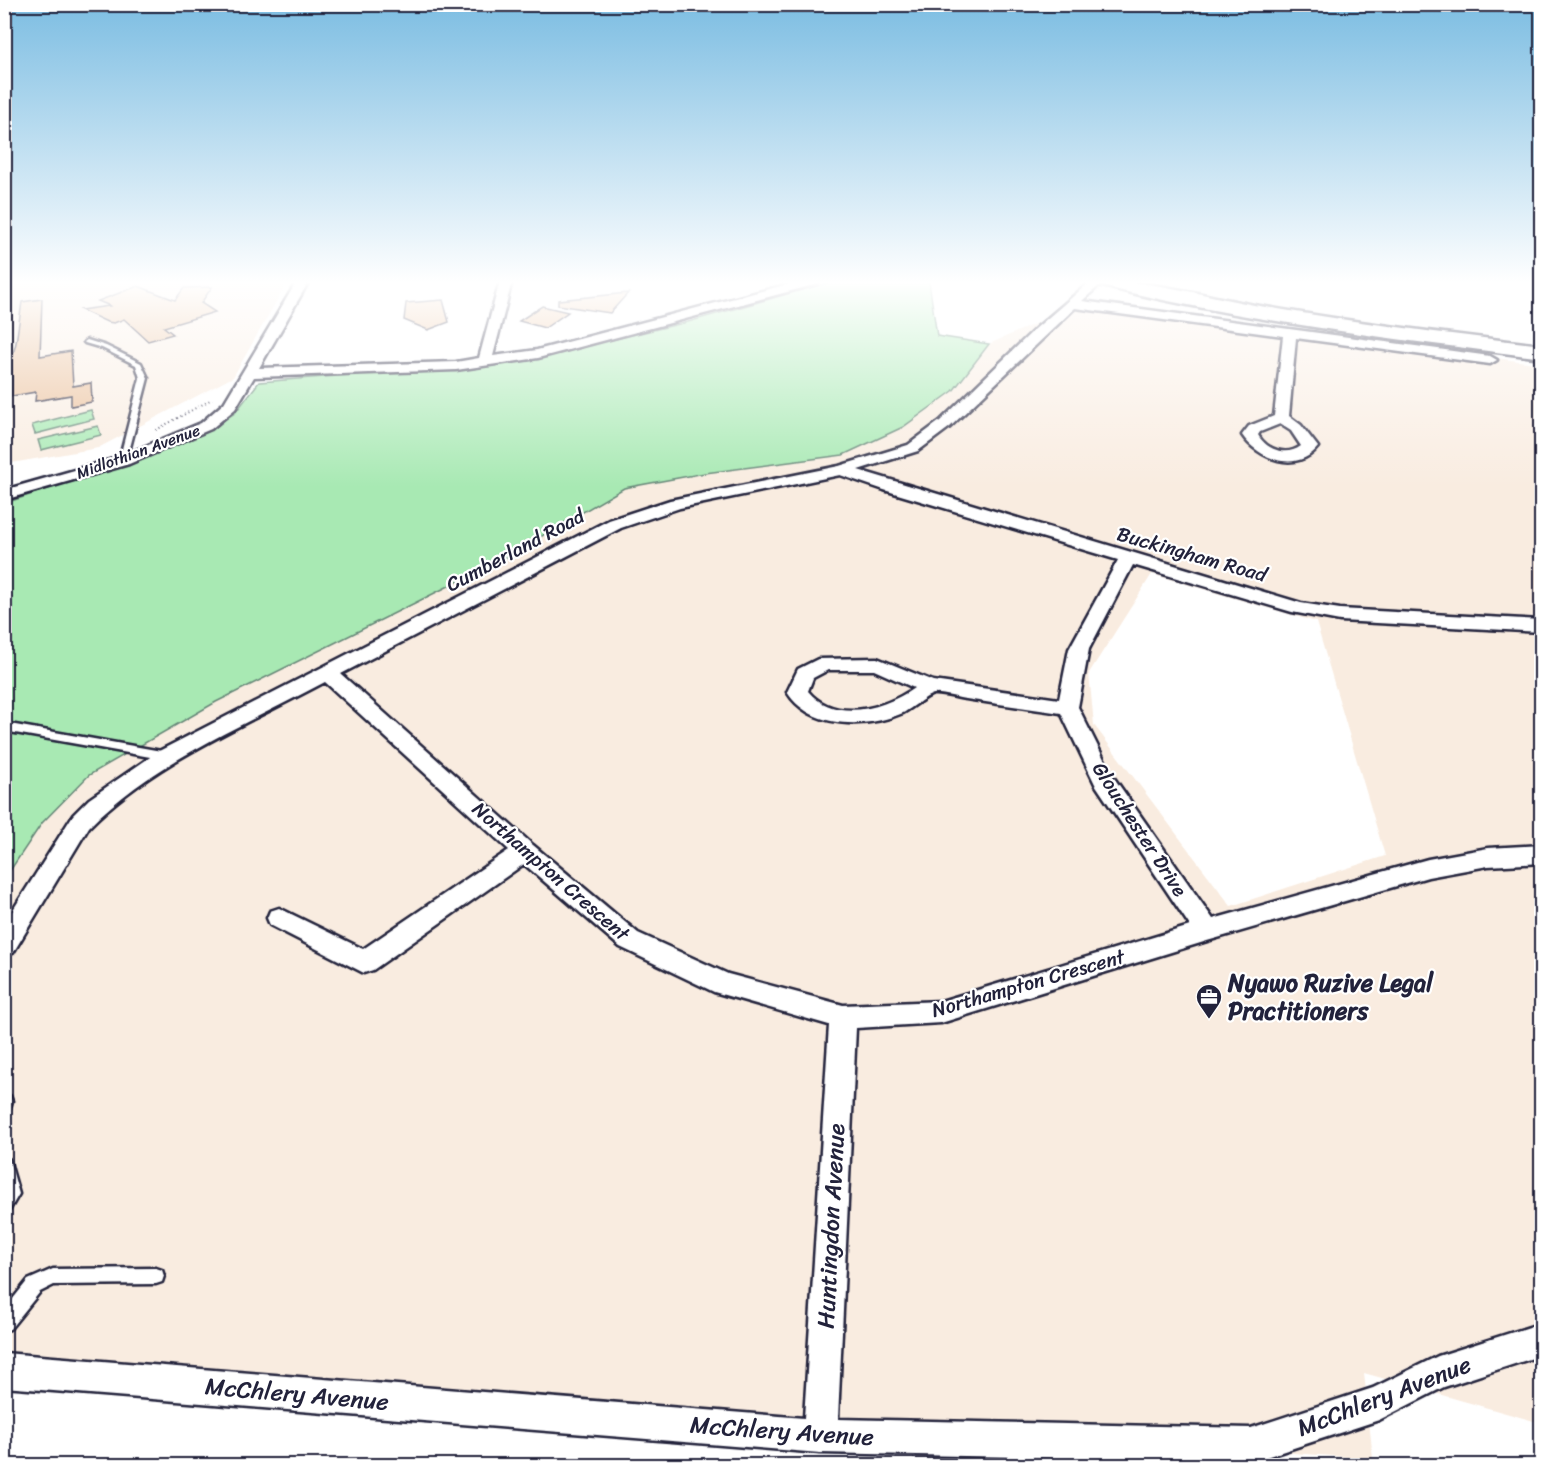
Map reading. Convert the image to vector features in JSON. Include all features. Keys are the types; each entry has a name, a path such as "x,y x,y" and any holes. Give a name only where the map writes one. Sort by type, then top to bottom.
{"highway":[{"path":"1524,350 1542,352"}],"street":[{"name":"Midlothian Avenue","path":"4,495 206,426 230,406 263,350"},
{"path":"485,362 488,350"},
{"path":"249,373 456,366 555,350"},
{"name":"Cumberland Road","path":"7,936 81,820 97,805 167,756 615,524 676,504 841,470 896,455 932,435 1022,350"},
{"path":"1281,417 1288,350"},
{"path":"1413,350 1490,360"},
{"name":"Buckingham Road","path":"841,470 1127,559 1309,610 1340,615 1542,626"},
{"path":"929,687 913,700 888,711 859,717 837,716 811,707 797,692 805,674 825,664 877,664 929,687 1068,707 1079,649 1127,559"},
{"name":"Northampton Crescent","path":"328,674 525,851 629,940 723,984 843,1017 941,1012 1208,931 1428,868 1488,857 1542,854"},
{"name":"Glouchester Drive","path":"1068,707 1103,778 1208,931"},
{"path":"279,918 364,962 525,851"},
{"name":"Huntingdon Avenue","path":"820,1436 843,1017"},
{"name":"McChlery Avenue","path":"4,1370 820,1436 1251,1445 1379,1403 1438,1373 1542,1339"}],"lane":[{"path":"110,350 140,364 144,378 124,453"},
{"path":"4,727 167,756"},
{"path":"4,1106 5,1101"},
{"path":"4,1164 12,1194 4,1206"},
{"path":"4,1323 34,1287 53,1277 156,1276"}],"path":[{"path":"124,453 217,396"}],"shaded area":[{"path":"7,350 249,350 233,377 98,448 6,464"},
{"path":"985,350 1433,350 1541,364 1541,1423 1364,1373 1373,1459 5,1356 5,878 42,823 89,775 216,702 499,561 624,488 705,473 953,391","holes":["1152,574 1316,622 1385,856 1231,906 1094,725 1089,673"]}],"green space":[{"path":"569,350 985,350 953,391 903,427 843,455 705,473 624,488 499,561 216,702 89,775 42,823 5,878 5,503 133,461 203,433 235,413 259,382 455,367 546,355"},
{"path":"91,410 94,419 35,434 32,425"},
{"path":"98,426 101,435 41,450 38,440"}],"building":[{"path":"14,350 40,350 40,356 71,351 73,386 91,383 92,402 71,406 71,395 35,401 36,392 12,396 12,358"}],"place":[{"name":"Nyawo Ruzive Legal Practitioners","path":"1209,1020"}]}
